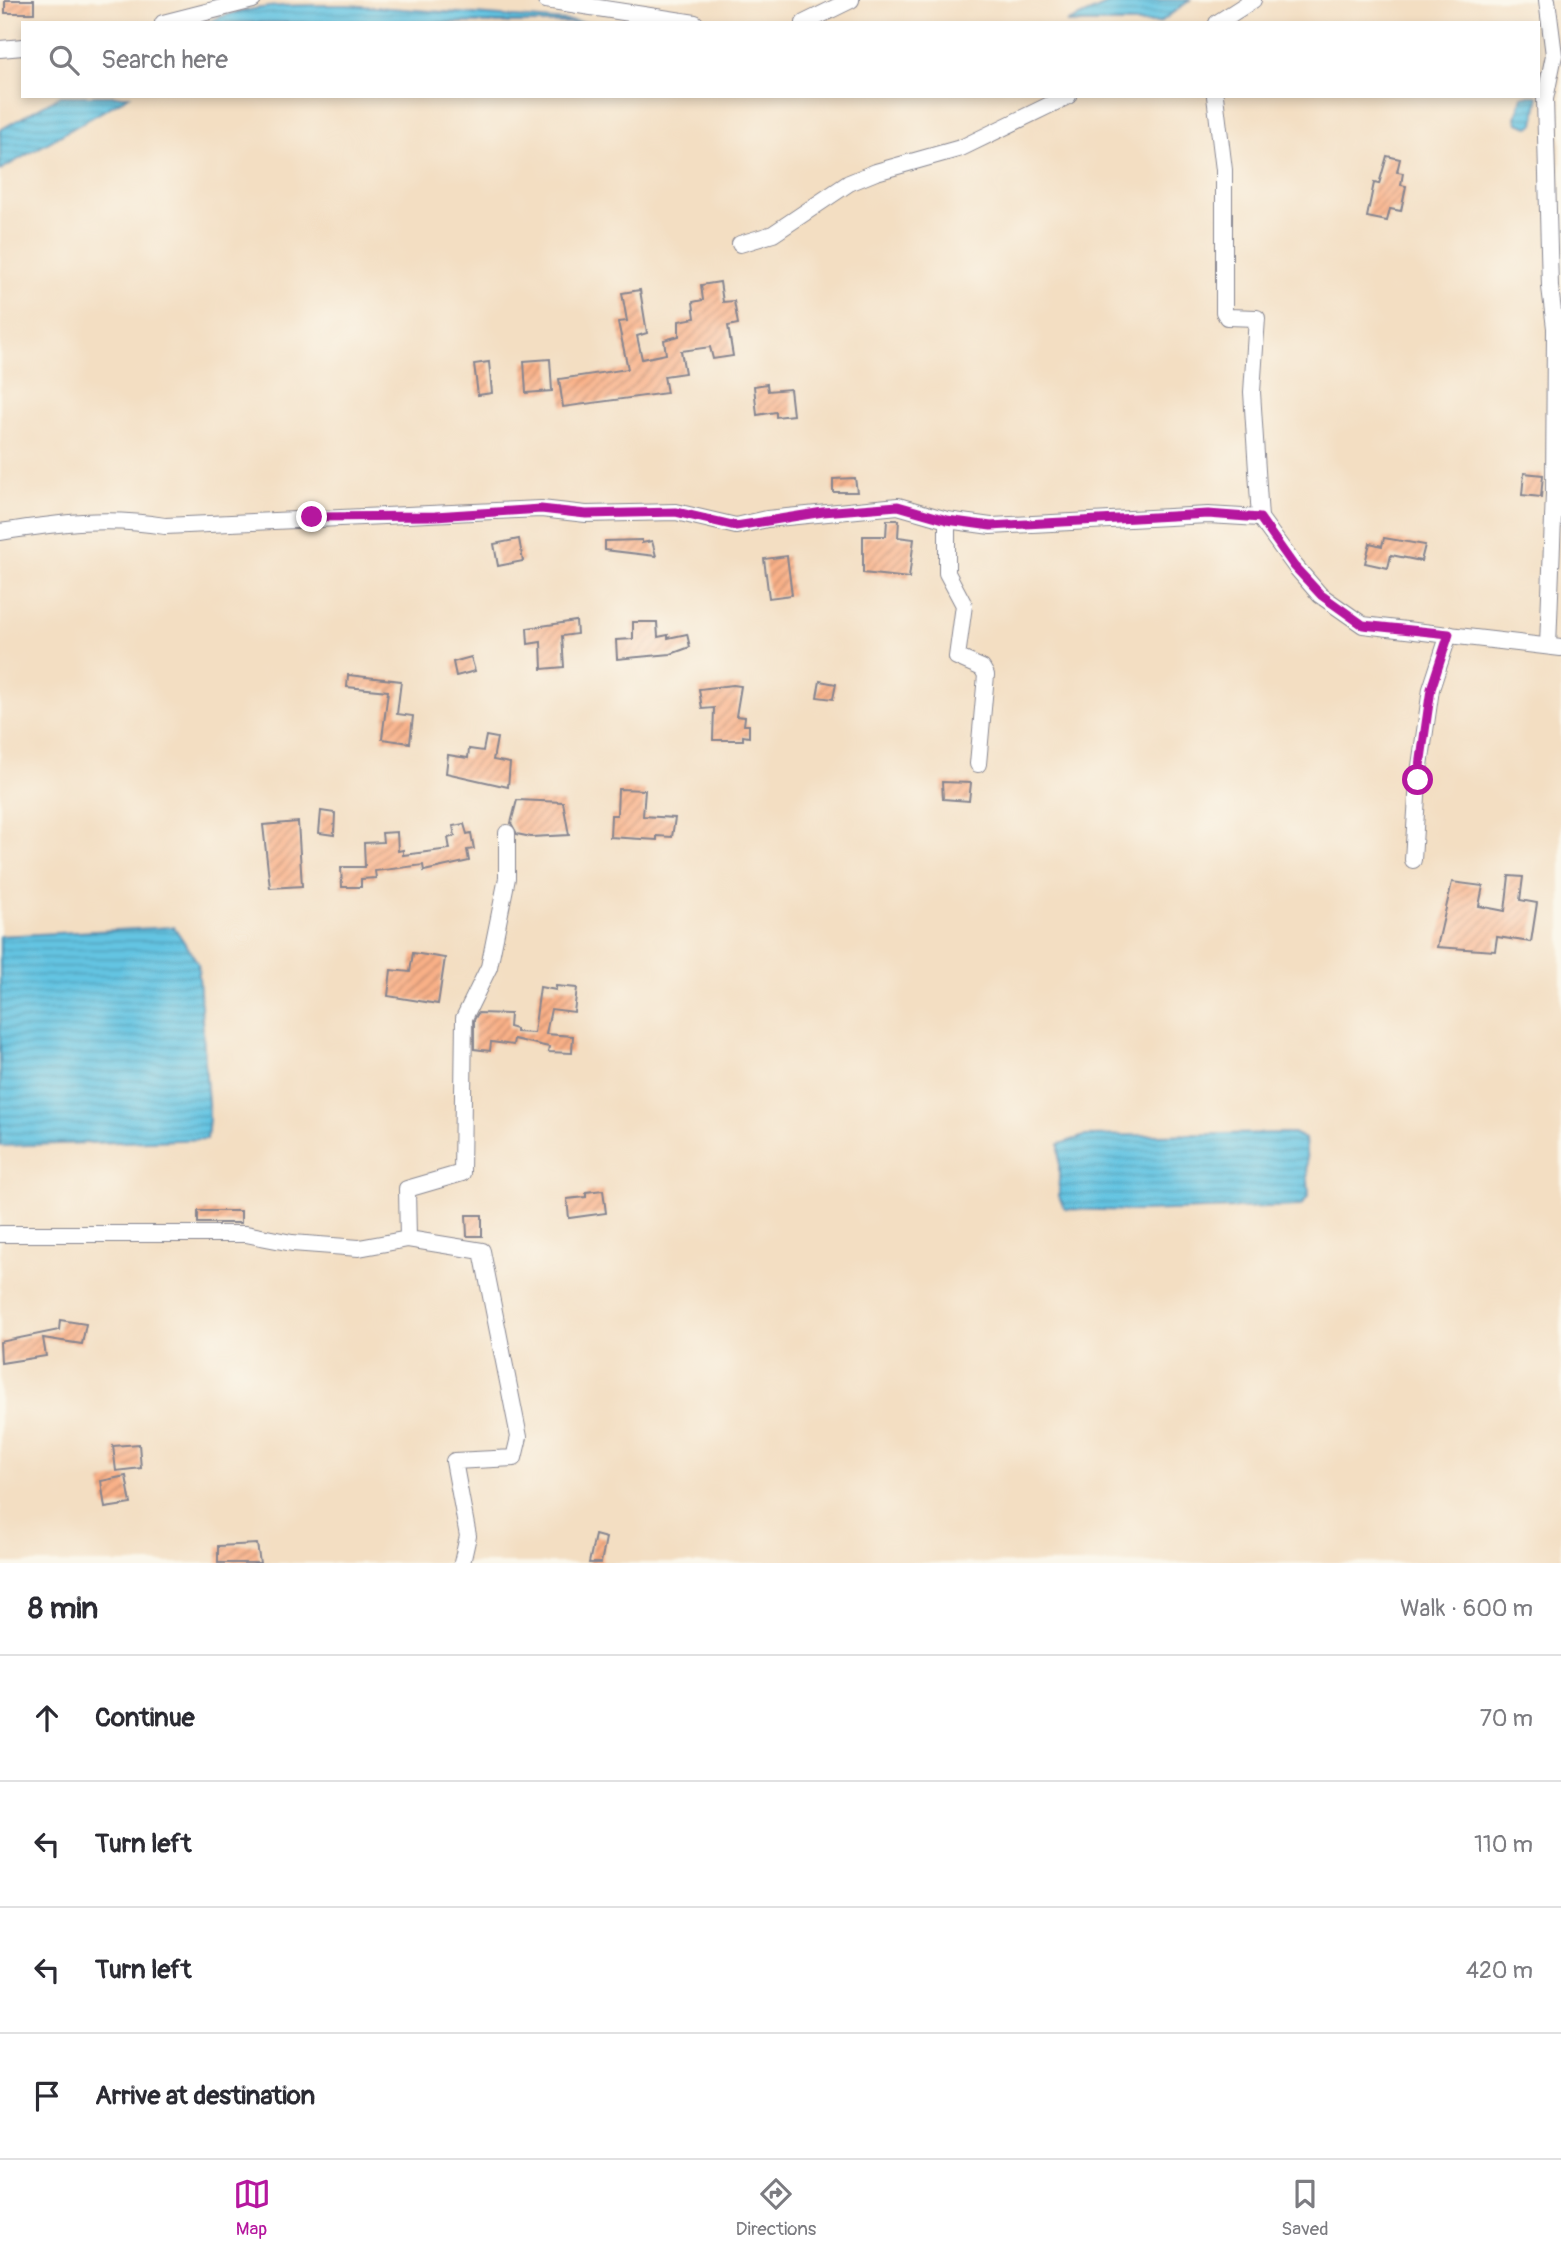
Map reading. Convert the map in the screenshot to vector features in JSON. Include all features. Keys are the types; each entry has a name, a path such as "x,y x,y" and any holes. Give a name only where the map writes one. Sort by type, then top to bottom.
{"street":[{"path":"171,21 253,0"},
{"path":"546,0 682,21"},
{"path":"808,21 851,0"},
{"path":"1220,21 1253,0"},
{"path":"1215,98 1224,170 1224,312 1227,317 1257,318 1252,391 1260,518 1294,566 1321,595 1363,625 1554,647 1555,328 1550,287 1545,99 1554,55 1547,0"},
{"path":"0,49 21,47"},
{"path":"740,244 773,234 849,183 876,172 961,148 1064,98"},
{"path":"0,532 86,520 124,519 165,526 541,509 586,514 676,512 736,526 823,512 898,506 947,520 991,526 1208,514 1260,518"},
{"path":"947,520 947,573 964,605 957,657 982,668 986,675 978,764"},
{"path":"1413,860 1418,780 1431,689 1449,634"},
{"path":"408,1239 407,1189 462,1173 464,1018 489,967 507,878 507,832"},
{"path":"0,1234 246,1234 292,1243 359,1248 408,1239 482,1251 519,1437 514,1458 454,1461 468,1536 463,1563"}],"water":[{"path":"1117,0 1190,0 1162,21 1070,21"},
{"path":"293,5 347,5 569,21 210,21 239,12"},
{"path":"56,98 126,98 0,170 0,130"},
{"path":"1521,98 1538,98 1534,124 1529,127 1518,123 1516,118"},
{"path":"174,927 198,963 209,1118 207,1139 0,1146 0,936"},
{"path":"1293,1133 1305,1139 1309,1195 1301,1206 1138,1211 1065,1209 1059,1197 1059,1144 1085,1136"}],"building":[{"path":"5,0 34,0 34,13 5,13"},
{"path":"1387,156 1400,159 1397,172 1403,173 1401,185 1406,186 1401,211 1390,209 1387,221 1367,217 1374,183 1379,184"},
{"path":"720,282 723,302 734,301 738,324 728,326 733,356 713,359 710,347 681,351 685,373 664,376 667,393 563,407 559,379 628,369 618,322 627,321 622,293 640,290 647,333 637,336 642,359 666,354 664,340 679,336 679,321 695,318 693,302 703,300 701,285"},
{"path":"550,359 552,391 526,393 524,361"},
{"path":"489,362 492,393 478,395 474,364"},
{"path":"767,384 768,391 790,389 793,415 776,417 776,412 757,415 754,386"},
{"path":"1524,473 1543,475 1541,497 1522,495"},
{"path":"855,478 857,492 833,492 833,479"},
{"path":"887,520 899,520 898,537 914,539 909,578 863,573 863,536 886,536"},
{"path":"1384,538 1425,545 1421,561 1391,555 1388,568 1365,563 1370,543 1382,546"},
{"path":"519,539 523,561 498,566 494,544"},
{"path":"642,540 642,543 652,541 656,556 605,550 605,541"},
{"path":"787,556 792,595 769,598 764,559"},
{"path":"576,621 577,634 562,636 564,667 542,669 541,642 528,644 527,628"},
{"path":"633,622 657,622 658,637 687,634 690,647 671,654 617,659 616,640 633,639"},
{"path":"471,657 475,671 456,676 453,662"},
{"path":"348,675 401,681 397,714 413,716 410,743 382,739 388,691 347,687"},
{"path":"820,681 836,684 833,699 817,697"},
{"path":"741,686 736,716 745,717 744,725 749,725 749,737 743,736 743,740 713,740 714,708 702,709 699,689"},
{"path":"486,736 497,738 493,760 510,763 508,787 446,773 448,755 468,758 469,749 483,751"},
{"path":"942,782 971,783 969,801 943,799"},
{"path":"618,789 645,790 643,816 675,818 672,837 657,836 657,840 610,837 611,815 617,815"},
{"path":"517,800 563,802 569,835 531,837 517,834 511,823"},
{"path":"321,811 335,813 334,835 319,833"},
{"path":"298,822 302,886 270,888 263,825"},
{"path":"464,824 467,834 471,833 474,849 467,850 469,861 424,871 423,865 375,871 376,878 361,879 361,887 342,887 341,867 365,867 364,843 383,842 382,833 397,832 398,851 403,850 403,855 450,849 448,838 455,836 453,826"},
{"path":"1509,876 1523,877 1520,900 1537,903 1531,942 1497,937 1495,951 1437,947 1452,882 1483,886 1479,906 1505,911"},
{"path":"413,953 445,958 438,1004 388,996 391,970 410,972"},
{"path":"556,986 577,988 574,1012 551,1009 546,1034 573,1036 572,1053 548,1052 549,1047 514,1039 513,1045 491,1042 490,1051 474,1049 474,1020 478,1013 510,1014 509,1027 516,1029 516,1032 534,1033 540,987 556,990"},
{"path":"603,1190 606,1213 569,1218 567,1199 586,1197 586,1192"},
{"path":"198,1211 241,1211 241,1223 198,1223"},
{"path":"466,1215 482,1215 482,1236 467,1236"},
{"path":"60,1320 86,1324 82,1344 43,1338 46,1356 1,1363 0,1342 59,1330"},
{"path":"139,1444 141,1468 116,1471 113,1446"},
{"path":"126,1476 131,1504 105,1508 101,1481"},
{"path":"595,1535 606,1538 601,1563 589,1563"},
{"path":"257,1544 260,1563 218,1563 218,1546"}],"route":[{"path":"312,517 435,516 541,509 586,514 676,512 736,526 823,512 898,506 947,520 991,526 1208,514 1260,518 1294,566 1321,595 1363,625 1449,634 1431,689 1418,780"}]}
